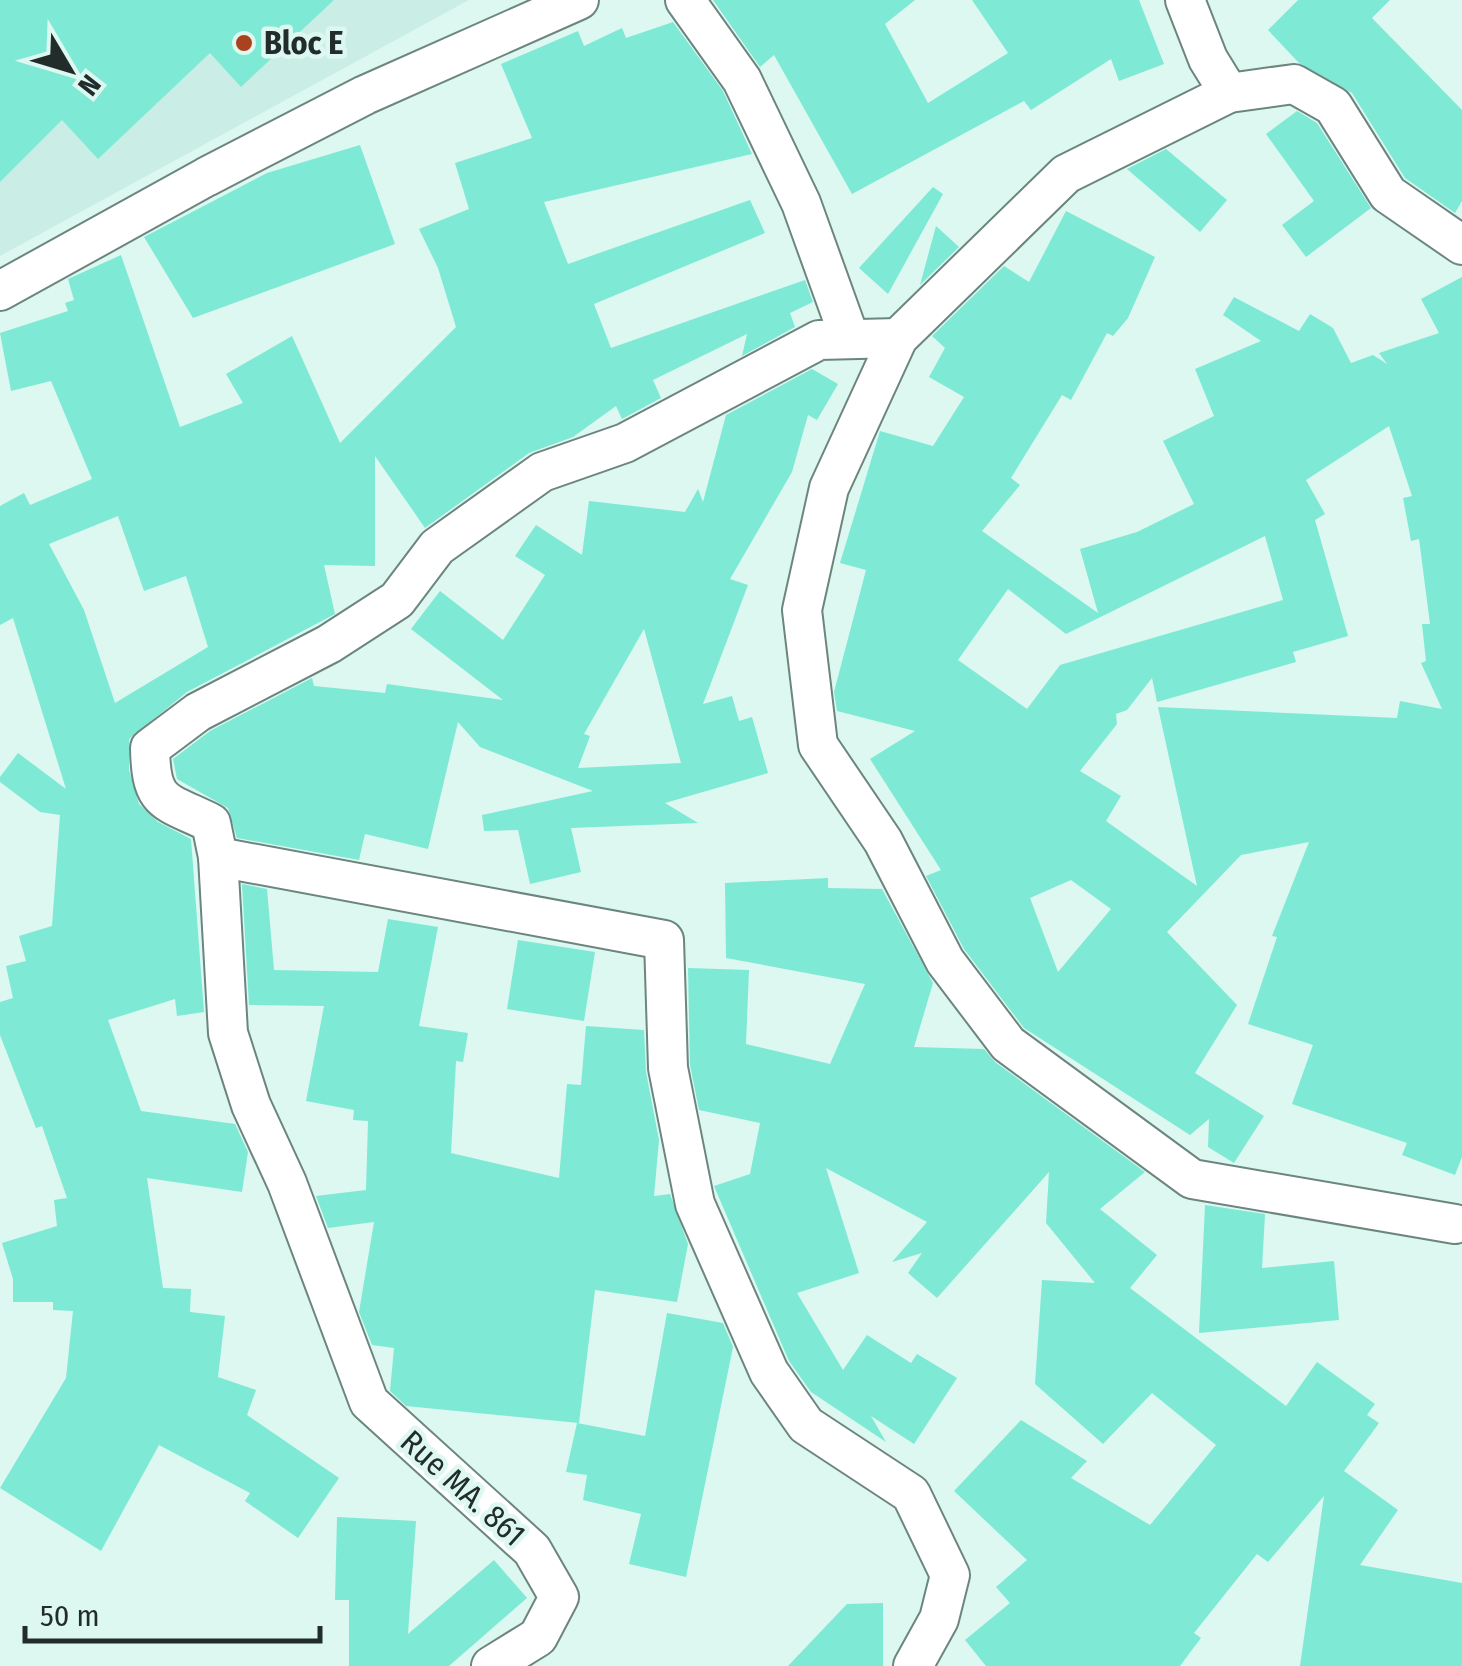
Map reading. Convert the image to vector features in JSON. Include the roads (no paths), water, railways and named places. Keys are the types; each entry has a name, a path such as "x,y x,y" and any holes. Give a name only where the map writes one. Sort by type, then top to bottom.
{"street":[{"path":"0,292 206,177 366,95 579,0"},
{"path":"685,0 742,80 801,203 850,339"},
{"path":"1185,0 1208,59 1229,93"},
{"path":"1460,1225 1192,1180 1008,1044 945,961 882,840 818,745 802,610 829,488 898,338 1066,174 1229,93 1294,84 1332,106 1388,194 1462,245"},
{"path":"898,338 819,340 626,443 542,472 437,548 397,600 328,644 198,712 150,748 151,785 164,800 211,823 218,857 664,940 668,1068 696,1204 769,1372 806,1425 911,1494 950,1575 939,1619 913,1666"},
{"name":"Rue MA. 861","path":"218,857 228,1033 251,1105 287,1183 370,1402 532,1550 559,1597 538,1637 491,1666"}],"place":[{"name":"Bloc E","path":"244,43"}]}
